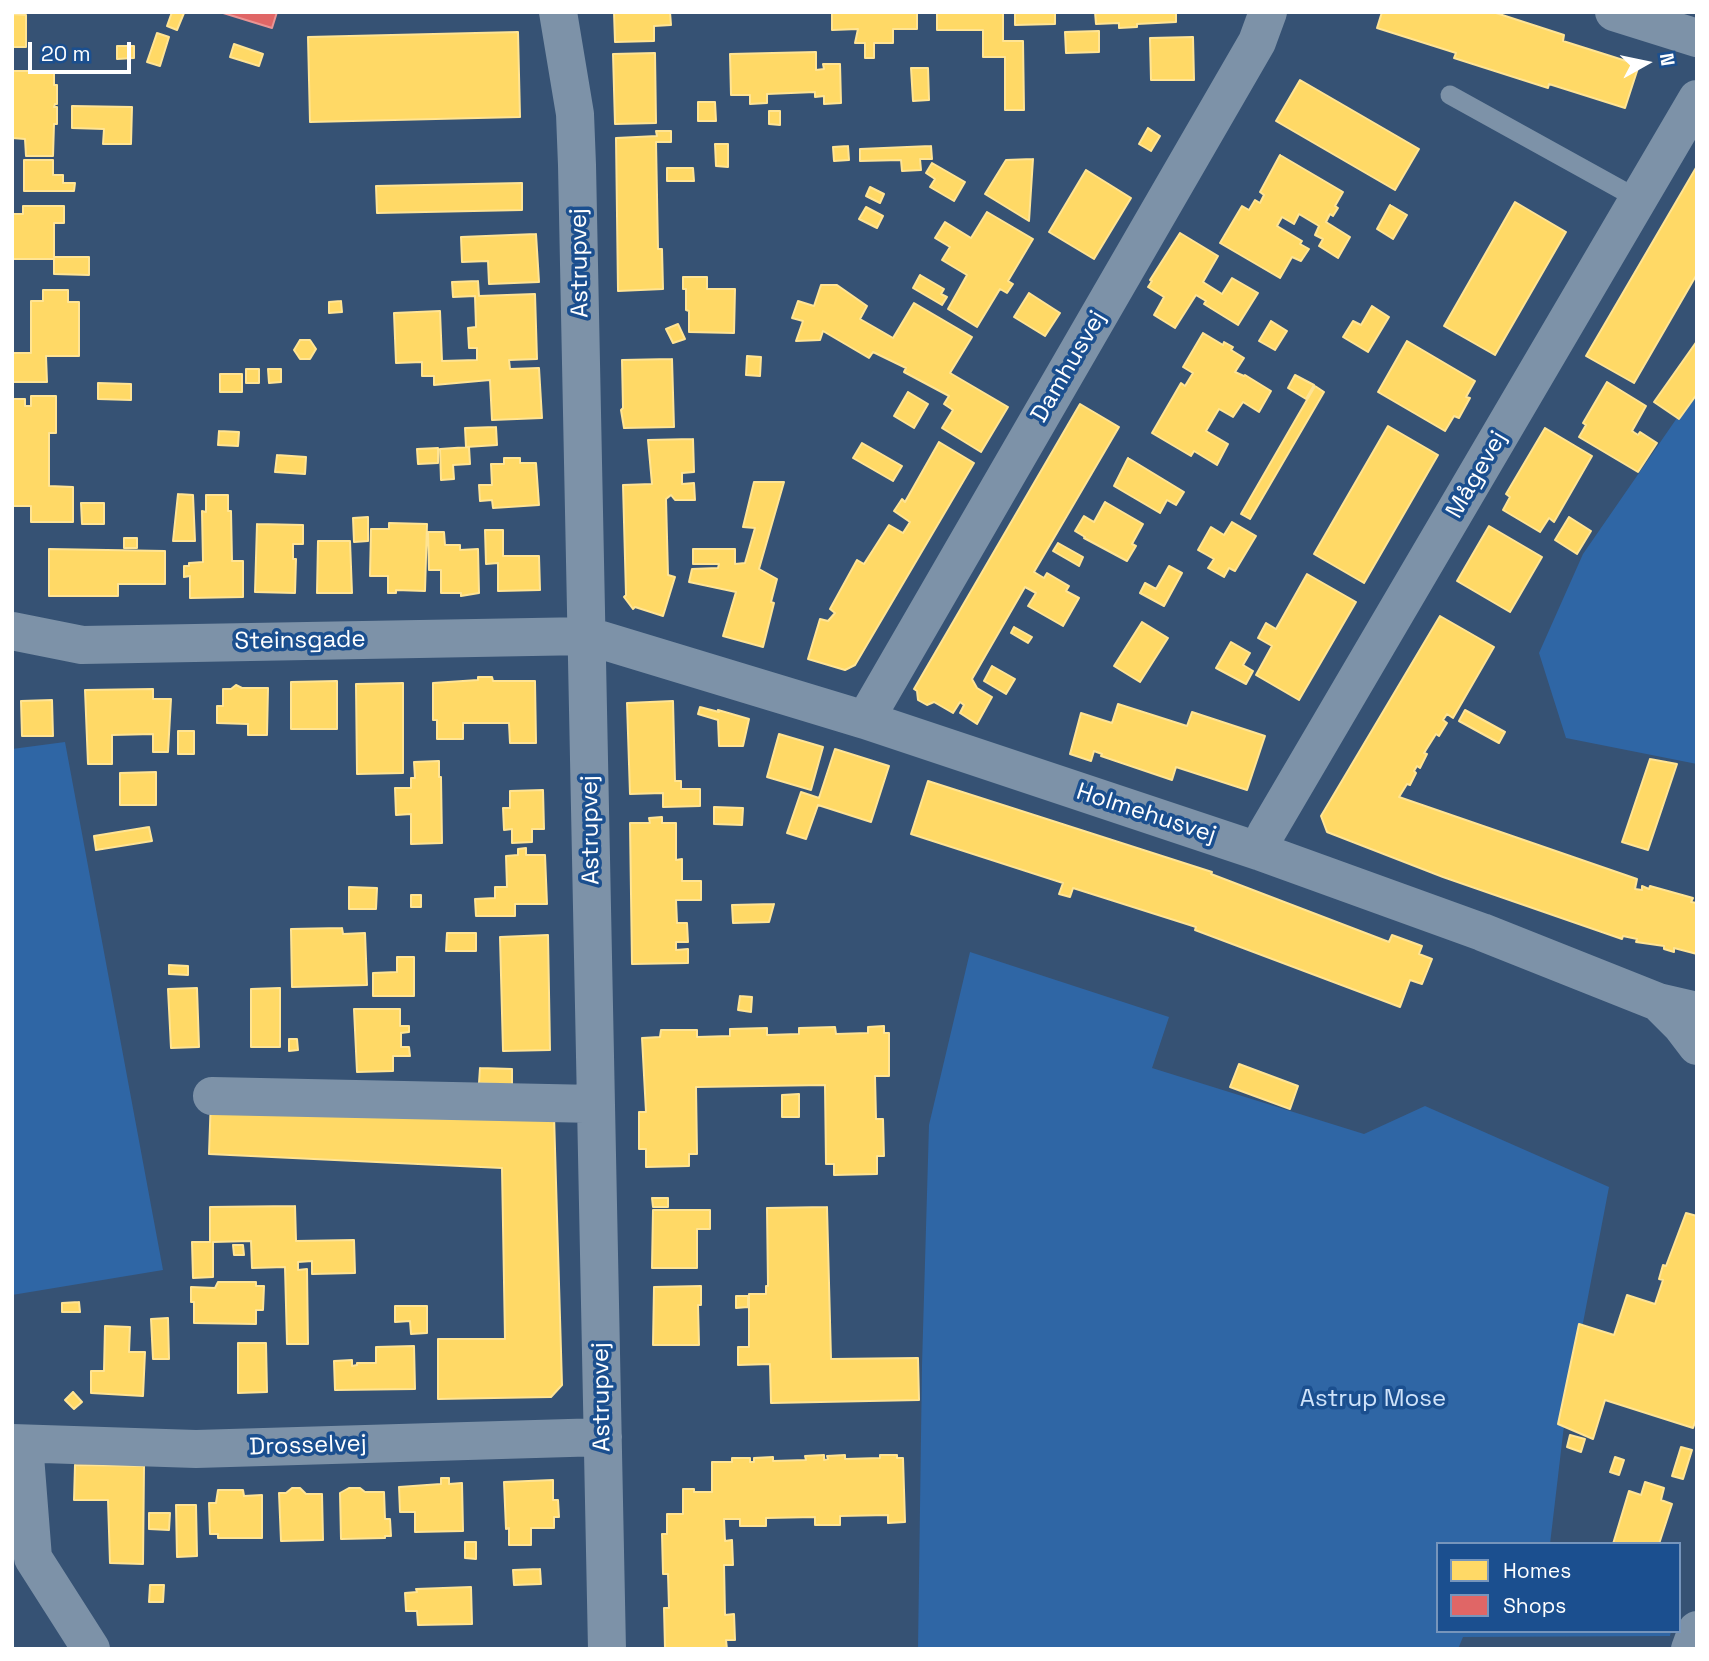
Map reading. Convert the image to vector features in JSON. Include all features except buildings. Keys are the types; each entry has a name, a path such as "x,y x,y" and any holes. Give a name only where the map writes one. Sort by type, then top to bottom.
{"street":[{"name":"Astrupvej","path":"558,12 571,87 576,140 607,1649"},
{"name":"Damhusvej","path":"865,720 1250,54 1268,12"},
{"path":"1614,12 1697,38"},
{"name":"Mågevej","path":"1258,852 1267,832 1697,99"},
{"name":"Steinsgade","path":"12,631 82,645 588,636"},
{"name":"Holmehusvej","path":"588,636 865,720 1258,852 1482,932 1658,1002 1697,1011"},
{"path":"1658,1002 1697,1045"},
{"path":"212,1096 596,1104"},
{"name":"Drosselvej","path":"19,1443 196,1449 603,1437"},
{"path":"19,1443 24,1456 33,1558 91,1649"},
{"path":"1690,1649 1697,1630"}],"lane":[{"path":"1450,95 1638,200"}],"green space":[{"path":"1697,389 1697,764 1566,738 1539,653 1583,554"},
{"path":"65,742 163,1270 12,1295 12,749"},
{"name":"Astrup Mose","path":"970,952 1169,1017 1152,1068 1364,1134 1425,1106 1609,1187 1565,1417 1550,1542 1436,1542 1436,1633 1671,1633 1670,1636 1463,1637 1458,1649 918,1649 929,1125"}]}
